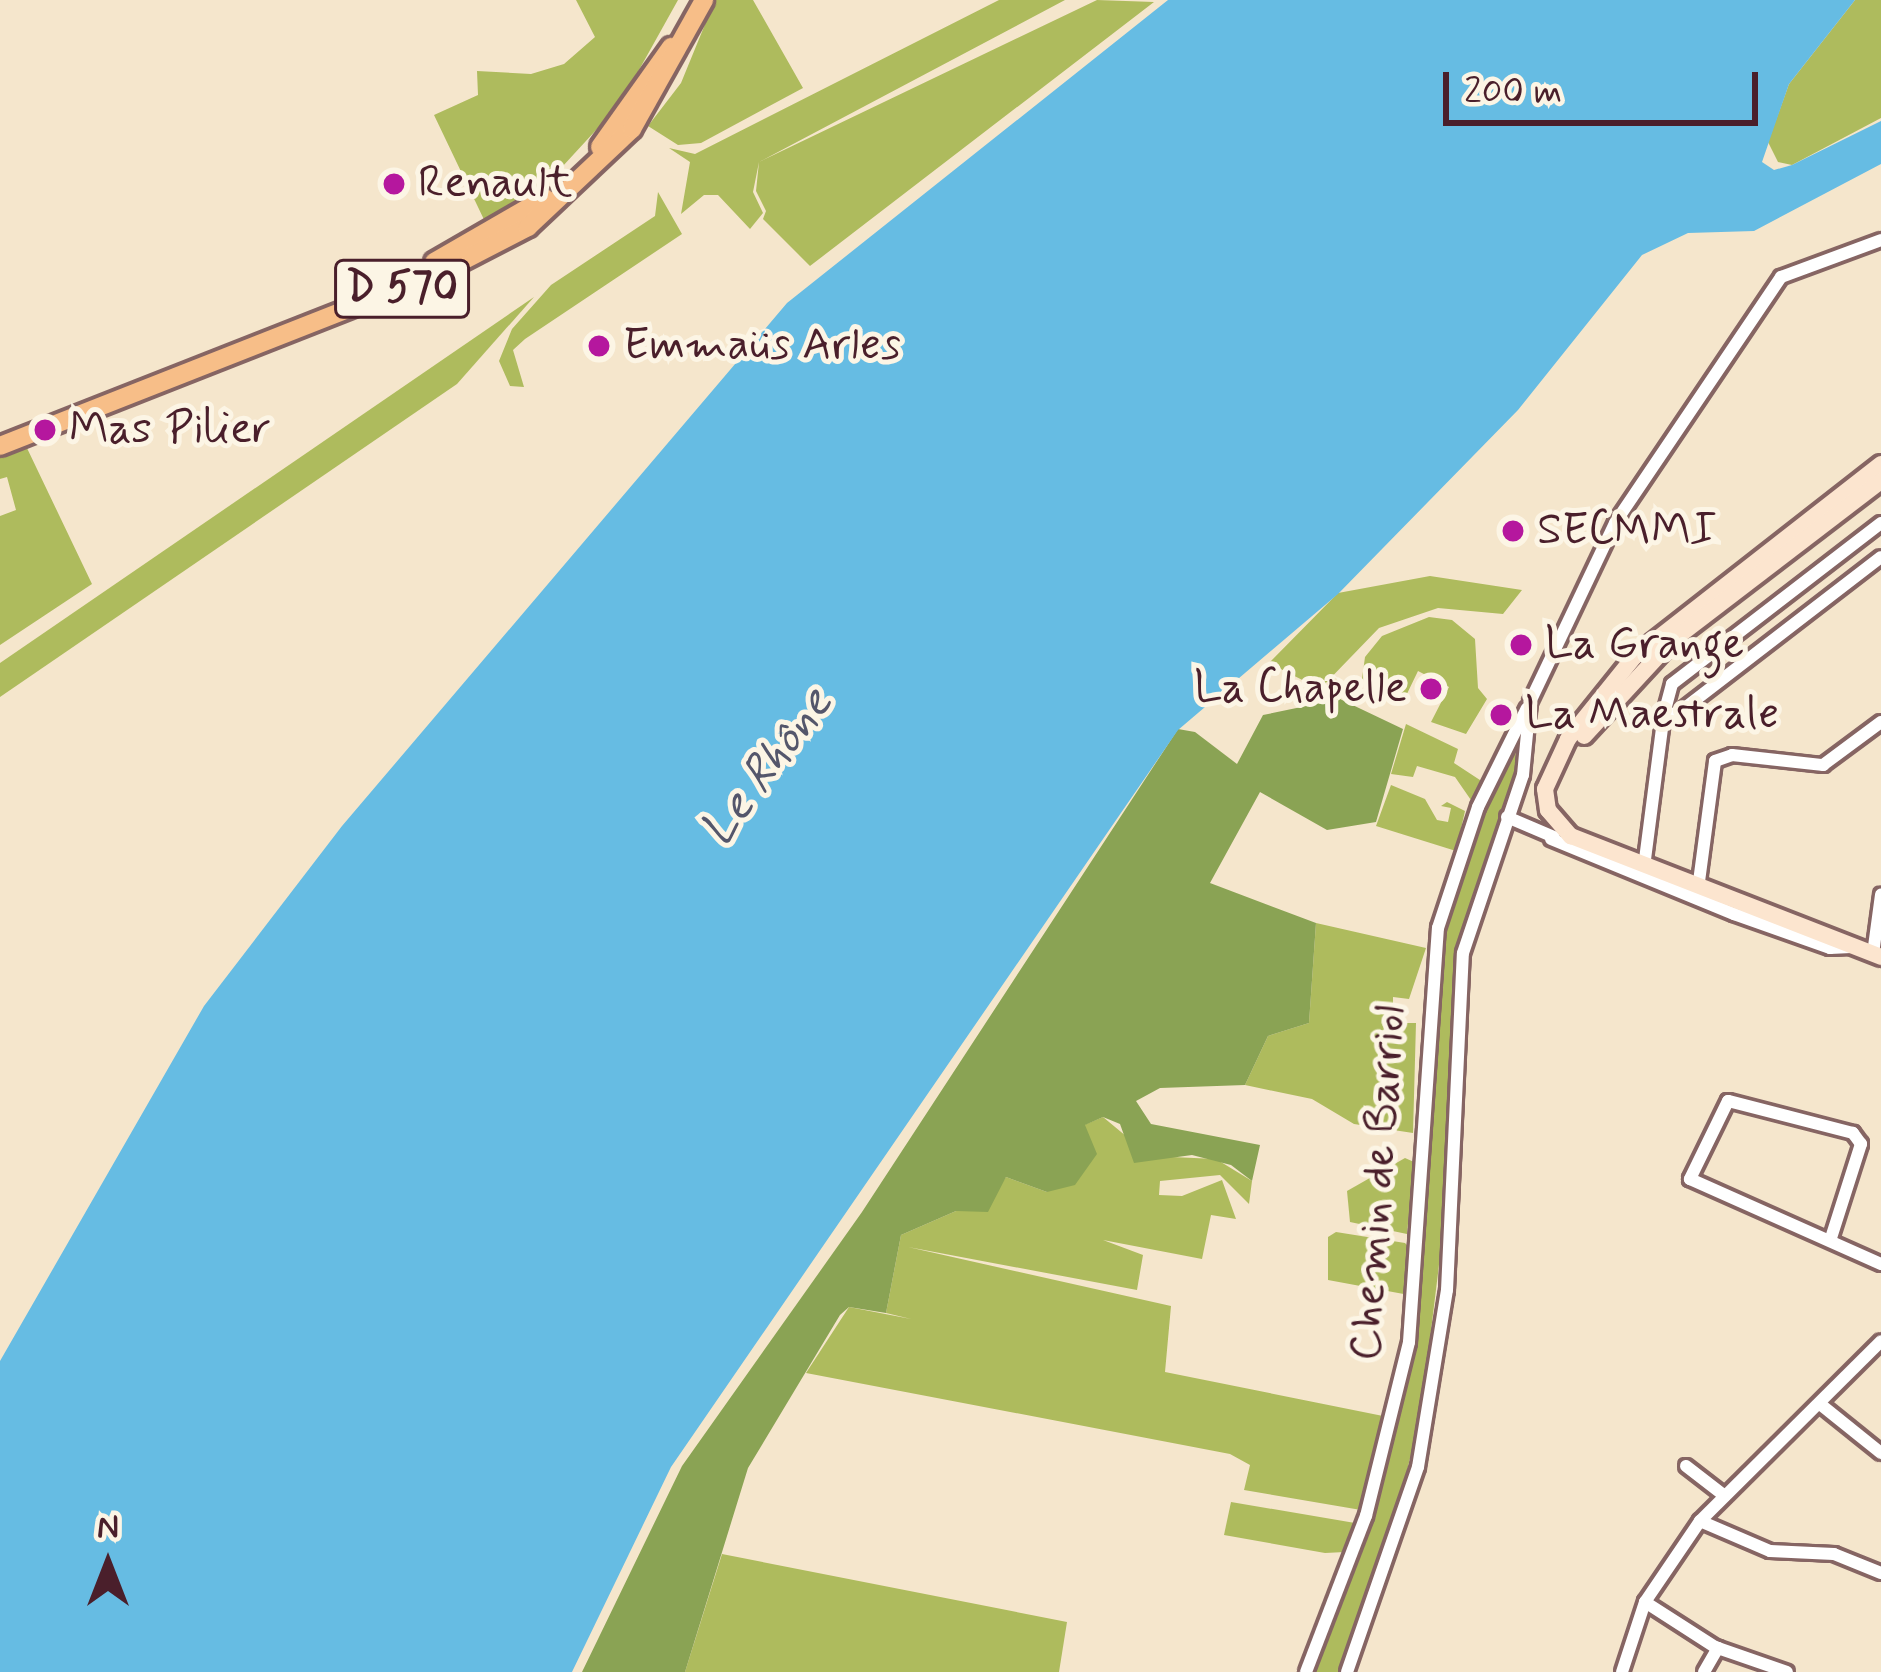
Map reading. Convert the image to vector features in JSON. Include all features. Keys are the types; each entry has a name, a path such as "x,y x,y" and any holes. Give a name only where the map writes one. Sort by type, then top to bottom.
{"main road":[{"name":"D 570","path":"0,433 391,280 510,223 603,143 670,50 692,0"},
{"name":"D 570","path":"0,446 465,263 527,227 632,129 704,0"}],"street":[{"name":"Chemin de Barriol","path":"1306,1672 1366,1516 1409,1342 1430,968 1438,928 1478,807 1517,735 1615,523 1781,277 1881,240"},
{"path":"1852,947 1830,948 1734,914 1558,831 1545,802 1549,770 1609,682 1881,464"},
{"path":"1558,831 1558,774 1619,691 1881,481"},
{"path":"1644,867 1672,684 1881,523"},
{"path":"1664,713 1677,714 1881,557"},
{"path":"1347,1672 1418,1467 1447,1290 1463,953 1527,757 1530,702"},
{"path":"1698,889 1715,761 1732,755 1823,765 1881,722"},
{"path":"1507,817 1558,831 1877,955 1881,895"},
{"path":"1832,1238 1861,1144 1852,1133 1728,1101 1690,1179 1832,1238 1881,1264"},
{"path":"1622,1672 1645,1602 1700,1521 1881,1341"},
{"path":"1820,1404 1881,1453"},
{"path":"1686,1466 1725,1496"},
{"path":"1700,1521 1770,1551 1834,1554 1881,1574"},
{"path":"1645,1602 1718,1648 1787,1672"},
{"path":"1704,1672 1718,1648"}],"green space":[{"path":"576,0 678,0 620,104 539,192 488,228 434,115 478,95 477,71 531,74 564,64 595,37"},
{"path":"715,0 753,0 803,88 701,143 678,145 648,126 681,83"},
{"path":"999,0 1065,0 759,162 753,192 763,213 750,229 718,195 704,195 681,214 690,162 669,148 695,154"},
{"path":"1097,0 1154,2 810,266 763,219 766,211 756,191 759,162"},
{"path":"1855,0 1881,0 1881,118 1792,165 1778,162 1768,142 1789,84"},
{"path":"658,192 682,234 525,339 513,350 524,387 510,386 499,361 512,329 551,285 655,216"},
{"path":"534,297 457,384 0,697 0,663"},
{"path":"26,446 92,584 0,645 0,516 16,510 7,477 0,479 0,455"},
{"path":"1430,576 1522,590 1503,614 1438,608 1379,628 1320,689 1269,663 1338,593"},
{"path":"1429,617 1452,620 1475,639 1478,688 1487,699 1466,734 1431,722 1449,687 1418,671 1404,700 1362,679 1365,657 1382,636"},
{"path":"1340,699 1403,729 1376,822 1327,830 1260,792 1210,883 1316,923 1309,1023 1268,1036 1245,1085 1160,1088 1136,1101 1151,1124 1260,1145 1252,1181 1231,1165 1192,1155 1134,1163 1120,1124 1103,1117 1085,1125 1097,1154 1075,1185 1047,1192 1006,1177 988,1212 956,1211 901,1235 886,1313 849,1307 840,1315 748,1468 685,1672 582,1672 682,1466 862,1212 1178,729 1195,732 1237,764 1263,715"},
{"path":"1406,724 1458,749 1454,763 1483,782 1473,803 1455,777 1417,766 1413,777 1391,774"},
{"path":"1515,740 1517,774 1457,953 1447,1199 1421,1413 1397,1512 1339,1672 1311,1672 1386,1469 1412,1348 1437,946 1479,816"},
{"path":"1391,785 1425,799 1437,820 1448,822 1451,808 1441,806 1447,802 1465,811 1456,851 1376,826"},
{"path":"1316,923 1426,948 1409,999 1393,997 1393,1023 1416,1023 1413,1133 1354,1124 1312,1099 1245,1085 1268,1036 1309,1023"},
{"path":"1103,1117 1150,1156 1216,1159 1252,1181 1249,1204 1220,1175 1160,1181 1159,1195 1182,1196 1222,1180 1236,1219 1211,1215 1202,1259 1103,1240 1143,1255 1137,1290 908,1247 1171,1306 1165,1372 1388,1417 1361,1510 1244,1490 1250,1465 1230,1454 806,1373 849,1307 911,1319 886,1313 901,1235 956,1211 982,1210 1006,1177 1047,1192 1084,1125"},
{"path":"1405,1158 1414,1162 1407,1234 1350,1222 1347,1191"},
{"path":"1336,1232 1405,1243 1413,1252 1409,1295 1328,1280 1328,1237"},
{"path":"1231,1502 1355,1523 1345,1552 1325,1553 1224,1535"},
{"path":"722,1554 1067,1622 1059,1672 685,1672"}],"water":[{"name":"Le Rhône","path":"1168,0 1855,0 1789,84 1762,162 1774,170 1792,165 1881,121 1881,164 1754,231 1688,233 1642,255 1518,410 1338,594 1178,730 671,1467 572,1672 0,1672 0,1361 204,1006 342,826 787,303"}],"place":[{"name":"Renault","path":"394,184"},
{"name":"Emmaüs Arles","path":"599,346"},
{"name":"Mas Pilier","path":"45,430"},
{"name":"SECMMI","path":"1513,531"},
{"name":"La Grange","path":"1521,645"},
{"name":"La Chapelle","path":"1431,689"},
{"name":"La Maestrale","path":"1501,715"}]}
